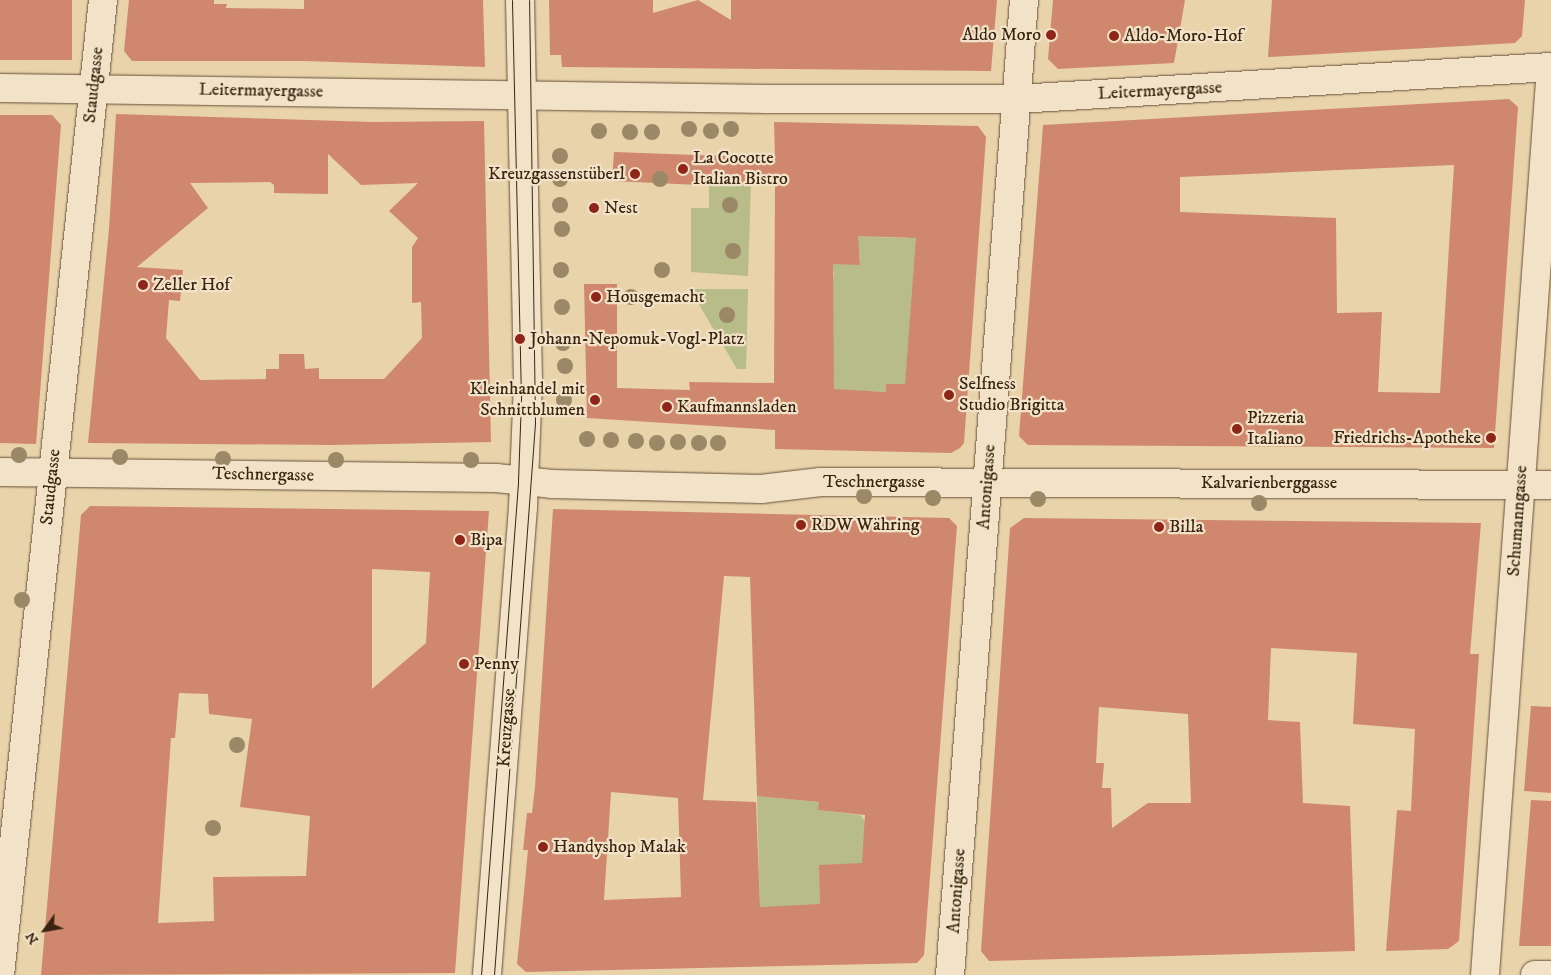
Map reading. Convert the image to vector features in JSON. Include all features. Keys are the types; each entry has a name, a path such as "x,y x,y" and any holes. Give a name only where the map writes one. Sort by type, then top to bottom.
{"street":[{"name":"Staudgasse","path":"0,975 103,0"},
{"path":"520,0 528,381 525,482"},
{"name":"Antonigasse","path":"950,975 1024,0"},
{"name":"Leitermayergasse","path":"0,88 768,99 1017,100 1551,67"},
{"name":"Schumanngasse","path":"1485,975 1551,67"},
{"name":"Teschnergasse","path":"0,472 496,478 525,482 761,490 821,482 988,482"},
{"name":"Kreuzgasse","path":"487,975 525,482"},
{"name":"Kalvarienberggasse","path":"988,482 1551,485"},
{"path":"1534,975 1551,975"}],"green space":[{"path":"835,178 845,179 845,184 865,185 865,179 922,183 923,195 918,196 919,207 925,207 922,268 914,268 912,308 920,310 916,349 908,350 905,386 914,389 911,397 901,398 899,384 887,384 886,392 871,391 871,396 834,396 826,388 828,382 833,382 833,363 828,363 827,352 832,351 833,306 827,305 827,276 834,276 832,261 836,261 836,258 840,258 840,264 860,264 859,249 838,248 833,245 832,233 828,233 827,188","holes":["877,199 910,201 907,238 876,237"]},
{"path":"709,183 751,184 748,276 691,272 691,208 709,208"},
{"path":"694,289 748,289 746,369 737,369 694,296"},
{"path":"757,796 819,802 819,810 860,815 865,821 878,822 857,903 760,909"}],"building":[{"path":"0,0 72,0 72,60 0,60"},
{"path":"129,0 214,0 214,4 227,4 226,8 304,9 304,0 483,0 485,67 304,61 132,61 124,51"},
{"path":"549,0 653,0 653,13 698,0 731,20 731,0 997,0 991,71 562,67 561,55 550,55"},
{"name":"Aldo-Moro-Hof","path":"1053,0 1185,0 1174,63 1058,69 1048,59"},
{"path":"1272,0 1525,0 1522,36 1515,43 1268,57"},
{"path":"1509,99 1518,107 1494,448 1028,445 1019,436 1043,125","holes":["1454,165 1440,393 1378,392 1382,312 1337,313 1336,218 1180,212 1180,177"]},
{"path":"116,114 373,122 484,121 491,442 332,445 88,443 109,229","holes":["328,154 361,185 418,183 389,211 418,238 412,247 412,303 421,302 422,338 384,379 319,379 319,368 305,369 304,354 279,354 279,369 266,369 266,379 200,380 166,338 169,300 180,301 183,270 137,267 208,208 190,183 270,182 274,185 274,193 328,194"]},
{"path":"0,115 52,115 61,125 36,444 0,443"},
{"path":"774,122 978,126 986,137 964,443 960,448 951,453 775,449 775,430 587,418 584,284 617,284 617,388 690,390 689,382 774,383 775,184 699,182 699,185 612,181 614,152 775,158","holes":["858,236 916,238 905,384 886,384 886,392 834,389 833,264 860,265"]},
{"path":"90,506 489,511 455,973 41,975 81,515","holes":["372,569 430,572 426,643 372,689","179,693 208,694 209,714 252,719 240,807 310,816 306,876 213,877 214,921 158,923 171,738 175,738"]},
{"path":"553,509 949,518 957,526 924,955 917,963 526,972 517,964 528,850 523,850 527,813 532,813","holes":["724,576 750,577 757,796 819,802 818,810 865,815 862,863 819,865 820,904 760,907 756,802 703,800","611,792 678,798 681,897 604,900"]},
{"path":"1024,518 1481,523 1470,654 1479,654 1459,941 1448,949 1386,951 1397,810 1411,811 1415,729 1353,724 1357,653 1271,648 1268,720 1300,722 1303,803 1350,806 1355,951 989,961 981,951 1010,528","holes":["1099,707 1188,714 1191,803 1148,803 1112,828 1111,788 1102,788 1104,763 1096,763"]},
{"path":"1531,706 1551,707 1551,793 1524,791"},
{"path":"1531,800 1551,801 1551,946 1519,946"}],"tram line":[{"path":"481,975 518,481 521,398 512,0"},
{"path":"494,975 535,423 529,0"}],"place":[{"name":"Aldo Moro","path":"1051,35"},
{"name":"Aldo-Moro-Hof","path":"1114,36"},
{"name":"La Cocotte Italian Bistro","path":"683,169"},
{"name":"Kreuzgassenstüberl","path":"635,174"},
{"name":"Nest","path":"594,208"},
{"name":"Zeller Hof","path":"143,285"},
{"name":"Housgemacht","path":"596,297"},
{"name":"Johann-Nepomuk-Vogl-Platz","path":"520,339"},
{"name":"Selfness Studio Brigitta","path":"949,395"},
{"name":"Kleinhandel mit Schnittblumen","path":"595,400"},
{"name":"Kaufmannsladen","path":"667,407"},
{"name":"Pizzeria Italiano","path":"1237,429"},
{"name":"Friedrichs-Apotheke","path":"1491,438"},
{"name":"RDW Währing","path":"801,525"},
{"name":"Billa","path":"1159,527"},
{"name":"Bipa","path":"460,540"},
{"name":"Penny","path":"464,664"},
{"name":"Handyshop Malak","path":"543,847"}]}
